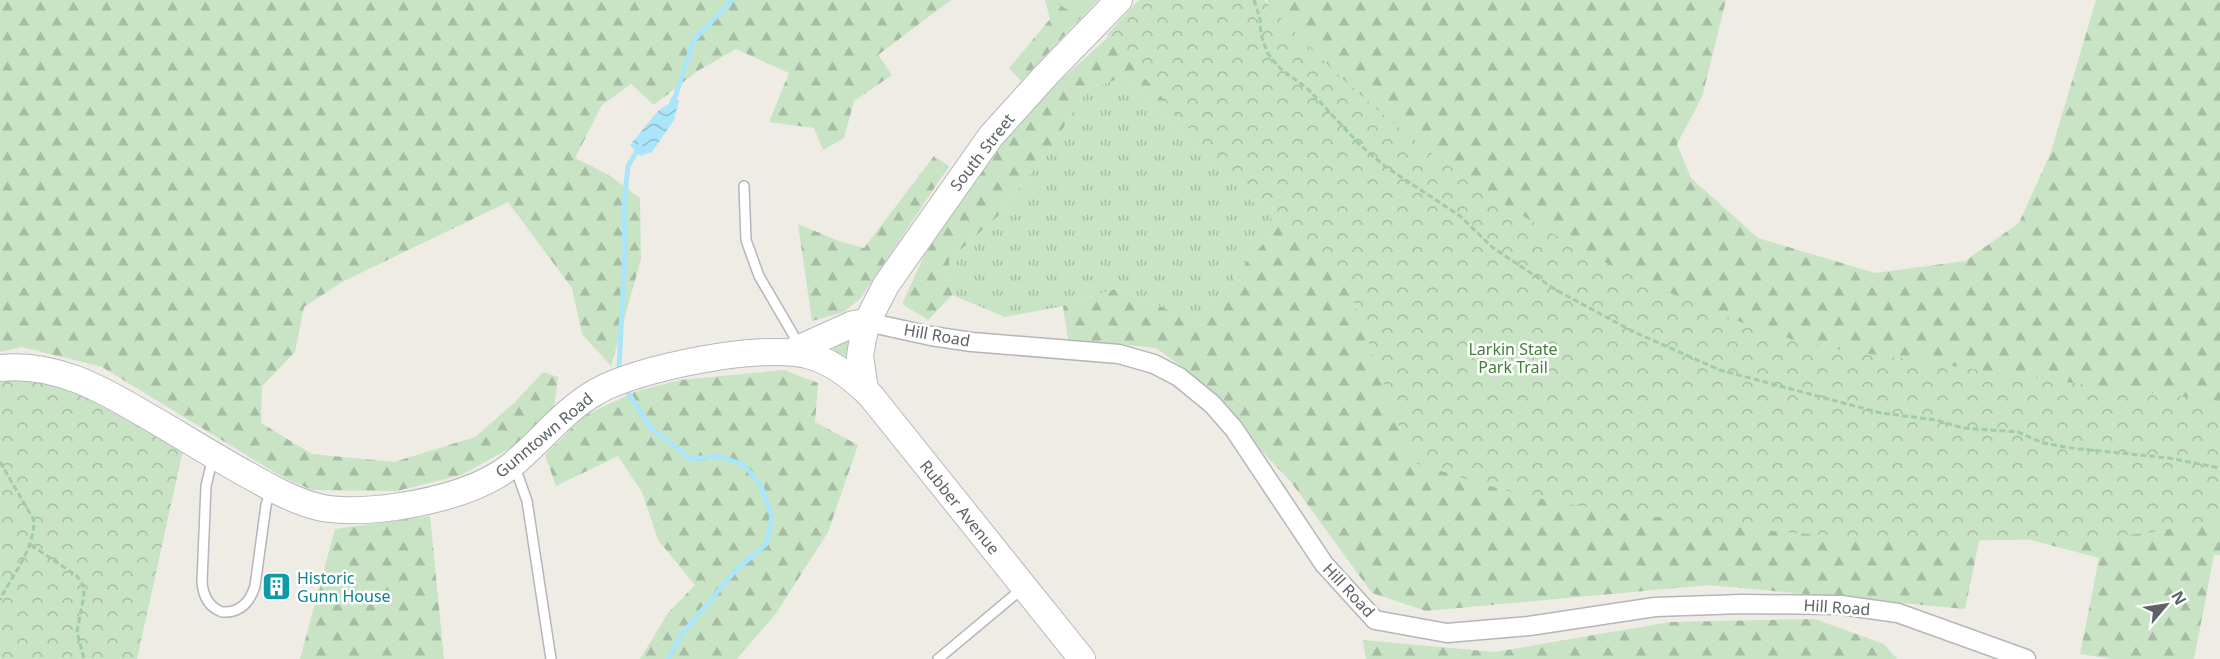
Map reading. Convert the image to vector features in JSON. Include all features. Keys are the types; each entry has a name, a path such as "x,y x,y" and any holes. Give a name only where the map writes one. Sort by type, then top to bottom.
{"street":[{"name":"South Street","path":"865,389 860,356 867,322 886,285 992,136 1047,74 1119,0"},
{"path":"793,351 853,324 867,322"},
{"name":"Hill Road","path":"867,322 972,342 1119,354 1154,364 1179,378 1212,404 1234,429 1324,564 1375,620 1447,633 1529,626 1655,607 1742,604 1841,605 1898,613 2026,659"},
{"name":"Gunntown Road","path":"0,368 36,369 73,377 104,390 271,488 323,508 355,510 396,507 466,489 491,479 514,464 578,404 598,390 624,380 679,365 727,356 778,351 793,351 830,363"},
{"name":"Rubber Avenue","path":"830,363 865,389 1082,659"}],"lane":[{"path":"744,186 746,240 759,276 794,336 793,351"},
{"path":"213,454 206,486 202,590 209,603 222,612 238,610 251,598 255,586 266,505 271,488"},
{"path":"514,464 526,501 550,659"},
{"path":"938,659 1025,587"}],"path":[{"path":"1254,0 1260,19 1261,35 1268,54 1281,69 1308,89 1360,145 1386,167 1460,216 1492,247 1556,290 1634,332 1720,370 1881,413 1936,420 1963,428 2018,432 2043,443 2071,448 2169,458 2220,468"},
{"path":"0,462 34,520 31,545 0,600"},
{"path":"31,545 77,576 83,585 84,595 77,632 79,647 84,659"}],"green space":[{"path":"0,0 951,0 878,55 892,75 854,101 844,138 823,150 814,128 769,122 789,73 736,49 696,72 654,105 631,84 602,105 575,158 609,175 640,198 641,259 611,366 582,334 572,288 508,202 344,281 304,307 295,352 262,386 261,423 312,454 394,462 475,437 515,402 543,372 558,377 554,408 514,446 461,475 397,491 312,490 284,478 102,367 22,347 0,352"},
{"path":"1045,0 1098,0 1021,81 1009,68 1050,19"},
{"path":"1052,0 1088,0 1074,14"},
{"name":"Larkin State Park Trail","path":"1139,0 1264,0 1309,47 1406,133 1511,209 1625,272 1744,323 1790,339 1834,349 2071,383 2220,401 2220,522 2138,534 2012,540 1897,539 1783,532 1579,506 1511,492 1412,462 1348,285 1297,238 1199,140 1107,35"},
{"path":"1267,0 1726,0 1702,97 1677,144 1691,178 1758,238 1875,273 1965,261 2019,223 2051,152 2096,0 2220,0 2220,449 1623,311 1281,41"},
{"path":"1116,30 1525,281 2220,481 2220,555 2214,555 2194,659 2112,659 2080,654 2099,558 1982,527 1965,609 1709,585 1426,611 1372,593 1291,482 1182,367 1156,348 1068,339 1063,306 1115,289 1164,308 1192,324 1279,226 1124,77 1088,89 1051,147 998,216 949,260 952,295 928,320 902,304 924,256 992,154 1051,89"},
{"path":"1124,77 1279,226 1192,324 1164,308 1115,289 1063,306 1005,317 952,295 949,260 998,216 1051,147 1088,89"},
{"path":"934,156 949,166 861,298 844,312 812,321 798,224 839,241 864,248"},
{"path":"852,337 846,356 843,357 833,350 833,345"},
{"path":"784,370 818,383 815,422 858,445 828,532 777,612 737,659 640,659 668,613 695,585 658,540 642,492 618,456 556,486 545,455 584,416 634,392 680,380"},
{"path":"19,378 65,384 183,450 137,659 0,659 0,381"},
{"path":"430,516 444,659 300,659 335,529"},
{"path":"1815,619 1884,644 1897,659 1366,659 1363,640 1495,652 1670,622"}],"water":[{"path":"672,97 679,100 674,120 652,152 640,156 630,145 658,111 669,104"}],"waterway":[{"path":"672,102 694,40 732,0"},
{"path":"621,372 619,367 625,254 624,204 628,166 640,146"},
{"path":"626,387 652,429 691,459 719,456 744,465 761,486 772,517 766,544 734,572 681,635 669,659"}],"place":[{"name":"Historic Gunn House","path":"276,587"}]}
